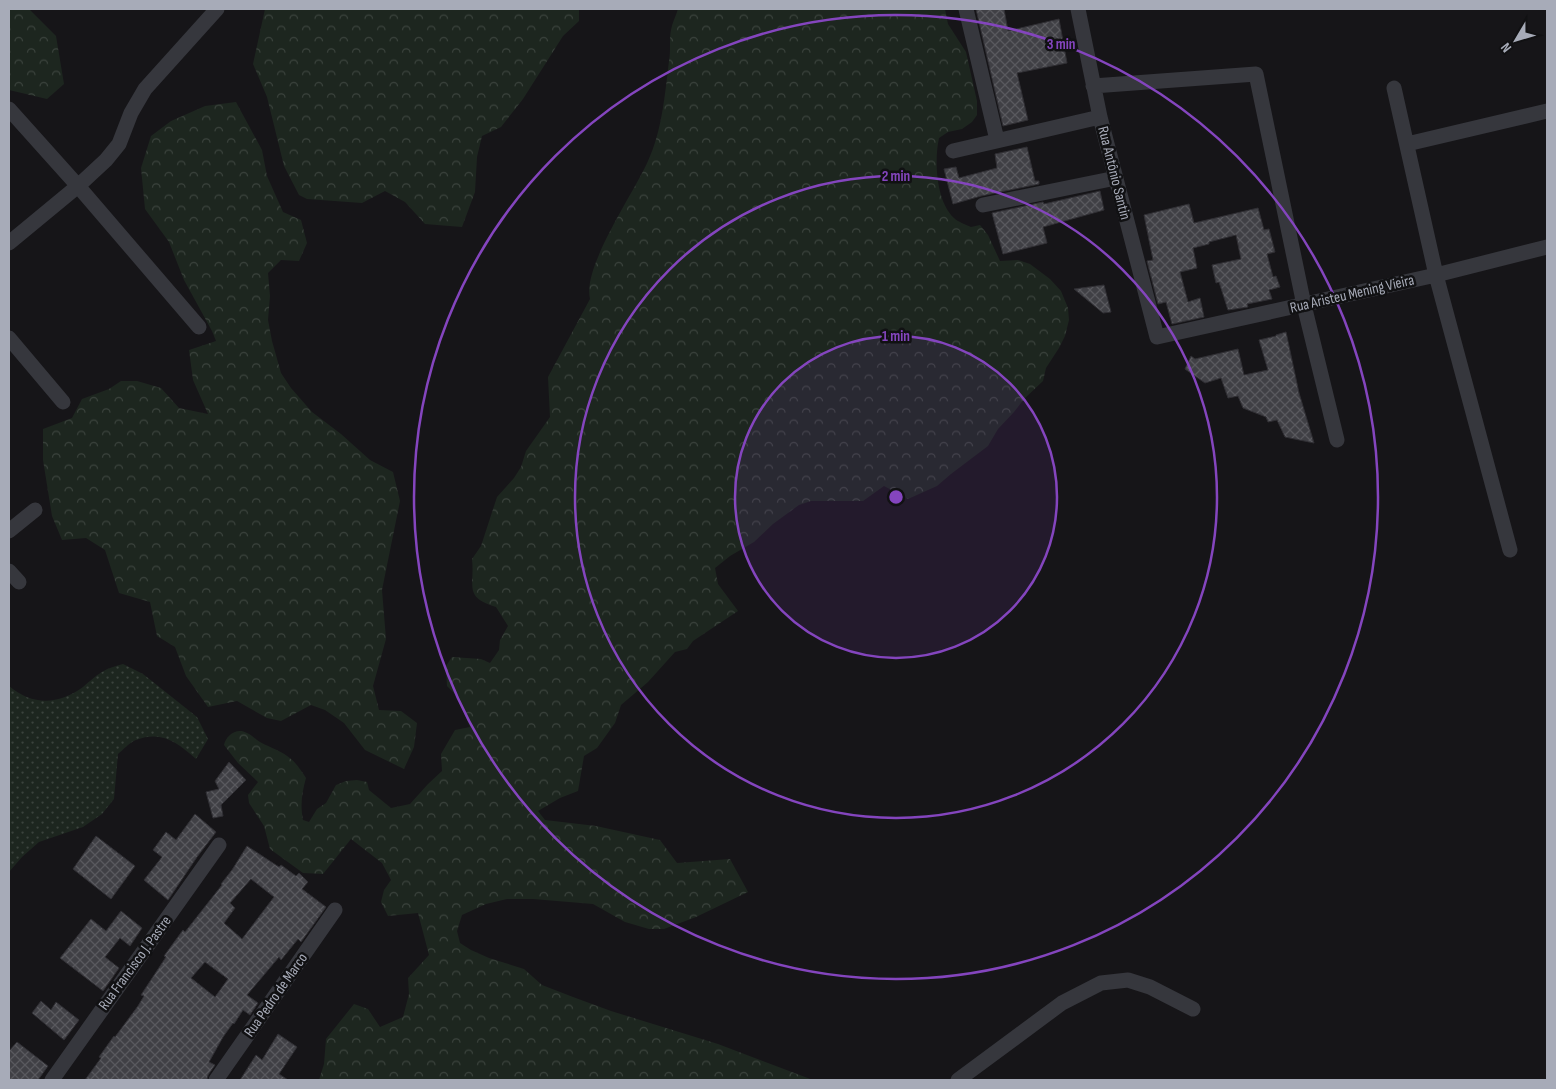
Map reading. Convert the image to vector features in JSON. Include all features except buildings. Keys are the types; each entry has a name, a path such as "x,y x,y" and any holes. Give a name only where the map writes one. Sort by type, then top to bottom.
{"street":[{"path":"9,243 78,186 106,160 118,144 131,113 145,89 217,9"},
{"path":"966,9 997,140"},
{"name":"Rua Antônio Santin","path":"1078,9 1100,116 1156,336"},
{"path":"1093,86 1256,74 1304,305 1337,440"},
{"path":"1394,88 1436,275 1510,550"},
{"path":"9,109 199,327"},
{"path":"1407,144 1547,111"},
{"path":"953,151 1100,116"},
{"path":"983,205 1116,178"},
{"name":"Rua Aristeu Mening Vieira","path":"1156,336 1436,275 1547,247"},
{"path":"9,338 63,402"},
{"path":"9,531 35,510"},
{"name":"Rua Francisco J. Pastre","path":"52,1080 219,845"},
{"name":"Rua Pedro de Marco","path":"216,1080 335,910"},
{"path":"958,1080 1062,1002 1102,983 1128,980 1150,987 1193,1009"}],"green space":[{"path":"9,9 29,9 56,36 64,84 47,99 9,90"},
{"path":"265,9 579,9 579,21 563,36 523,99 501,127 482,136 477,157 475,192 462,227 425,224 405,202 385,191 362,203 307,199 299,195 284,166 267,97 253,64"},
{"path":"678,9 945,9 948,24 966,52 977,101 977,115 972,122 962,129 948,132 939,138 937,169 943,202 948,211 958,221 971,227 980,225 988,235 1000,261 1018,260 1030,264 1050,279 1061,291 1068,308 1069,320 1065,336 1046,368 1043,381 1024,399 998,429 988,446 937,486 908,499 884,486 863,501 811,501 799,505 773,524 754,542 730,556 715,568 718,584 738,611 693,641 687,649 675,652 648,682 621,705 615,723 597,748 584,756 578,791 560,798 538,811 545,820 596,826 660,840 677,863 730,859 748,892 696,917 664,929 649,929 625,922 593,904 533,899 507,899 486,904 462,915 457,931 460,943 489,958 524,969 542,985 611,1011 718,1044 813,1080 319,1080 324,1064 326,1039 354,1004 368,1009 380,1027 403,1017 409,994 408,978 429,955 418,913 388,916 381,902 384,890 391,880 382,863 351,839 323,874 303,873 270,849 264,826 249,803 248,795 258,782 238,763 224,745 225,741 232,733 243,731 293,761 306,778 302,809 303,820 309,822 317,809 326,803 336,785 346,781 357,780 367,782 369,790 391,808 410,804 442,771 441,754 455,730 470,727 456,695 447,686 446,666 452,657 481,659 490,663 499,650 500,640 508,626 496,607 475,595 472,583 472,559 481,546 497,497 514,478 521,467 526,451 550,417 548,377 590,299 590,285 601,250 653,149 660,125 664,99 670,57 671,30"},
{"path":"236,102 262,150 267,176 283,212 301,220 307,243 299,261 281,260 268,273 270,296 268,320 281,373 291,388 312,412 341,434 370,460 393,472 400,501 382,590 386,639 373,686 379,710 401,711 417,723 414,747 404,769 365,750 344,723 325,710 311,705 281,721 267,718 237,701 208,707 186,676 175,647 157,636 150,602 119,593 105,550 86,538 62,540 52,516 43,460 43,429 72,418 82,399 109,389 121,381 137,381 161,388 179,408 208,414 193,380 189,350 216,341 184,280 169,242 145,209 141,168 151,136 171,121 205,106"},
{"path":"123,664 143,674 197,717 208,739 196,759 176,743 162,737 145,737 131,742 118,754 114,799 102,814 83,827 39,842 9,872 9,686 18,693 36,700 55,700 74,693 104,671"}]}
